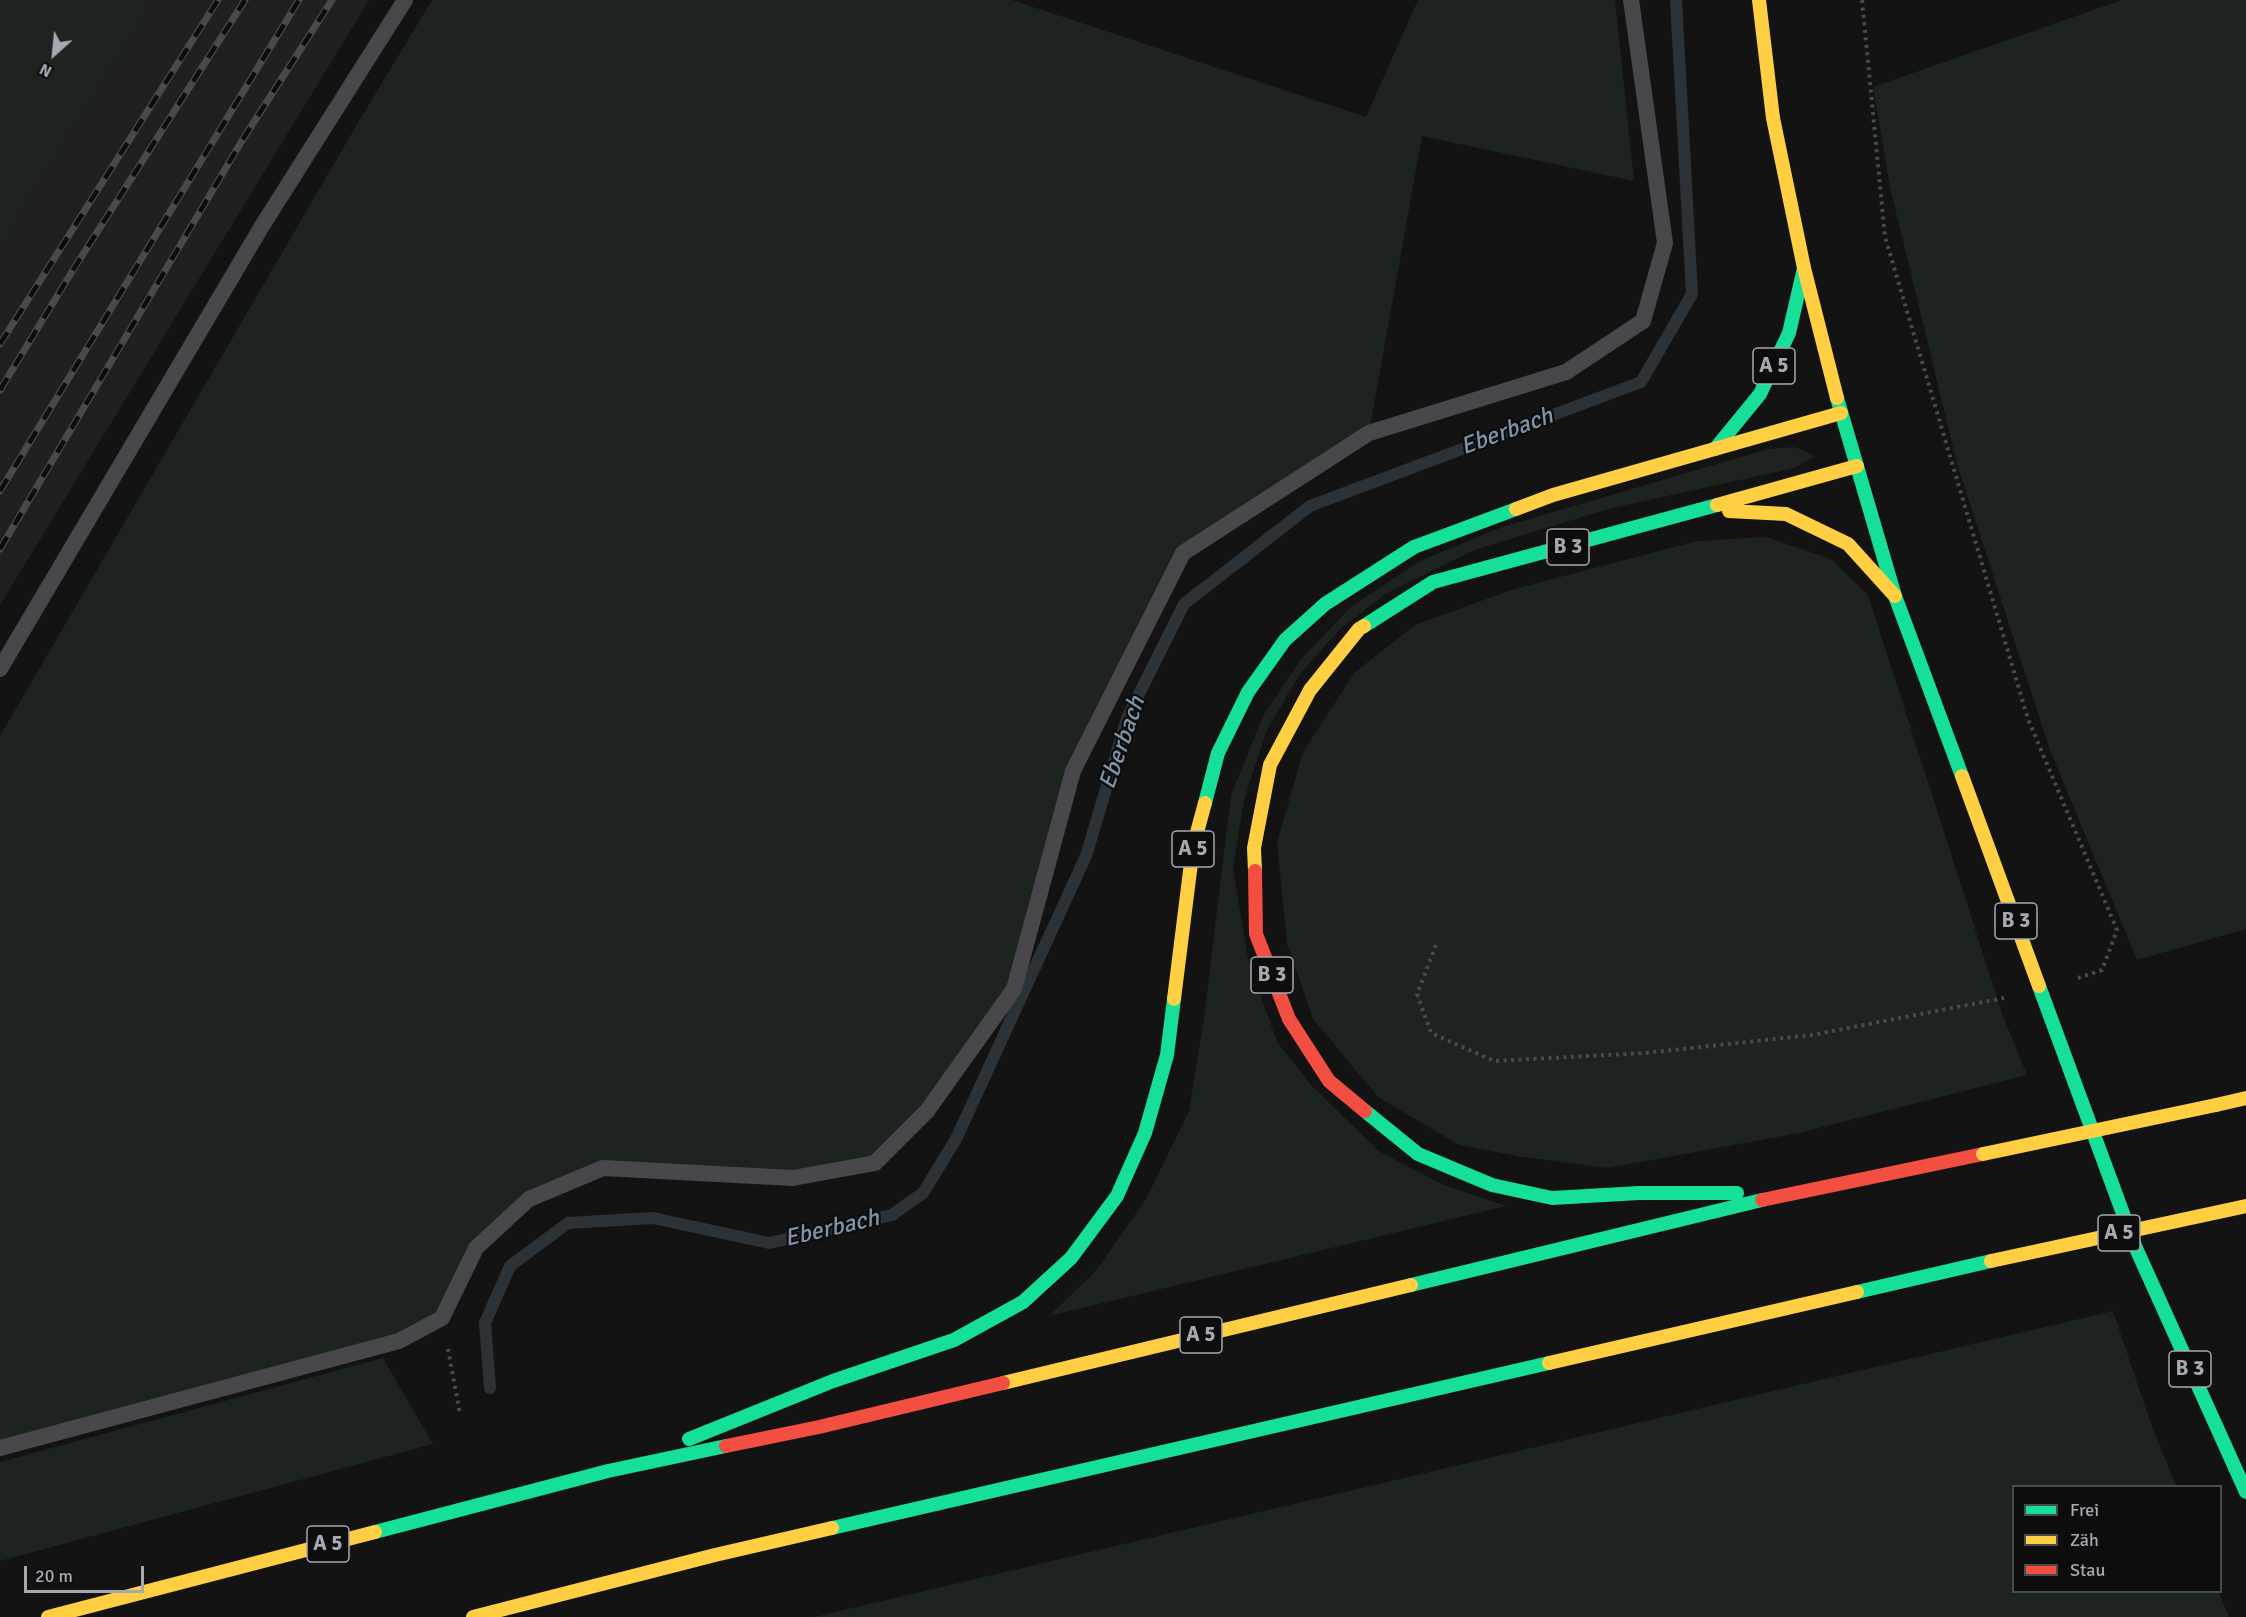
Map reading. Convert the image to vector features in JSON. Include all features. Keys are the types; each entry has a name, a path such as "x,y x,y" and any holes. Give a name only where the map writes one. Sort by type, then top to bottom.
{"main road":[{"name":"B 3","path":"1759,0 1773,118 1804,268 1841,413 1895,596 2135,1246 2246,1492"},
{"name":"A 5","path":"1715,449 1760,394 1789,333 1804,268"},
{"name":"A 5","path":"608,1472 833,1380 954,1340 1023,1302 1071,1258 1117,1196 1144,1133 1167,1055 1193,847 1218,753 1248,692 1286,640 1325,604 1414,547 1553,495 1841,413"},
{"name":"B 3","path":"1792,1193 1639,1193 1552,1198 1492,1185 1418,1155 1329,1081 1289,1019 1256,934 1254,848 1269,765 1310,690 1359,629 1433,582 1703,510 1857,466"},
{"name":"B 3","path":"1703,510 1786,514 1848,544 1895,596"},
{"name":"A 5","path":"48,1617 608,1472 830,1424 1792,1193 2246,1098"},
{"name":"A 5","path":"472,1617 715,1555 1991,1261 2246,1206"}],"lane":[{"path":"0,669 262,226 405,0"},
{"path":"0,1448 399,1341 442,1318 476,1248 529,1199 603,1168 794,1178 875,1163 927,1111 1014,989 1072,771 1184,553 1369,433 1566,372 1643,321 1665,243 1631,0"}],"path":[{"path":"1436,945 1417,994 1431,1033 1494,1061 1645,1053 1812,1035 2042,991 2102,970 2116,930 2028,719 1885,237 1862,0"},
{"path":"442,1318 460,1414"}],"shaded area":[{"path":"0,0 154,0 25,205 0,250"},
{"path":"154,0 369,0 0,605 0,250 25,205"},
{"path":"432,0 1012,0 1366,117 1418,0 1615,0 1634,181 1422,136 1369,433 1183,553 1073,771 1014,989 875,1163 793,1178 602,1168 529,1199 476,1248 442,1318 399,1341 0,1448 0,736"},
{"path":"2122,0 2246,0 2246,929 2137,960 2050,750 1957,464 1890,187 1873,87"},
{"path":"1795,447 1815,456 1795,468 1612,508 1474,550 1385,594 1340,629 1300,674 1267,730 1244,800 1233,868 1248,958 1277,1042 1313,1087 1379,1151 1444,1185 1506,1206 1049,1316 1095,1272 1146,1199 1189,1111 1204,1018 1231,795 1263,716 1301,659 1352,606 1420,561 1502,527 1768,449"},
{"path":"1766,537 1831,559 1868,595 2003,1016 2027,1075 1799,1133 1608,1168 1523,1157 1459,1145 1378,1097 1313,1019 1287,943 1277,842 1303,752 1355,672 1415,625 1511,590 1697,541"},
{"path":"2113,1311 2151,1424 2176,1485 2012,1485 2012,1593 2219,1593 2229,1617 814,1617"},
{"path":"383,1358 433,1444 0,1561 0,1462"}],"waterway":[{"name":"Eberbach","path":"490,1388 485,1323 510,1266 568,1223 653,1218 769,1243 892,1215 923,1193 956,1139 1086,856 1127,718 1184,604 1310,506 1641,382 1692,294 1676,0"}],"railway":[{"path":"0,344 218,0"},
{"path":"0,390 73,270 245,0"},
{"path":"0,491 299,0"},
{"path":"0,549 243,139 332,0"}],"traffic: fast":[{"path":"1715,449 1760,394 1789,333 1804,268"},
{"path":"1837,398 1895,596 1962,776"},
{"path":"1364,626 1433,582 1717,505"},
{"path":"1205,803 1218,753 1248,692 1285,640 1325,604 1414,547 1516,509"},
{"path":"2039,986 2135,1246 2246,1492"},
{"path":"689,1439 833,1381 954,1340 1023,1302 1071,1258 1117,1196 1145,1133 1167,1055 1174,999"},
{"path":"1365,1111 1418,1154 1492,1185 1552,1198 1639,1193 1737,1193"},
{"path":"1411,1285 1762,1200"},
{"path":"1857,1292 1991,1261"},
{"path":"832,1528 1549,1363"},
{"path":"375,1532 608,1471 726,1446"}],"traffic: slow":[{"path":"1759,0 1773,118 1804,268 1837,398"},
{"path":"1516,509 1553,495 1841,413"},
{"path":"1717,505 1857,466"},
{"path":"1729,511 1786,514 1848,544 1895,596"},
{"path":"1255,871 1254,848 1270,765 1310,690 1359,629 1364,626"},
{"path":"1962,776 2039,986"},
{"path":"1174,999 1193,847 1205,803"},
{"path":"2216,1105 2246,1098"},
{"path":"1983,1154 2216,1105"},
{"path":"1991,1261 2246,1206"},
{"path":"1003,1383 1411,1285"},
{"path":"1549,1363 1857,1292"},
{"path":"473,1617 715,1555 832,1528"},
{"path":"48,1617 375,1532"}],"traffic: jam":[{"path":"1255,871 1256,934 1289,1019 1329,1081 1365,1111"},
{"path":"1762,1200 1983,1154"},
{"path":"726,1446 819,1427 1003,1383"}]}
